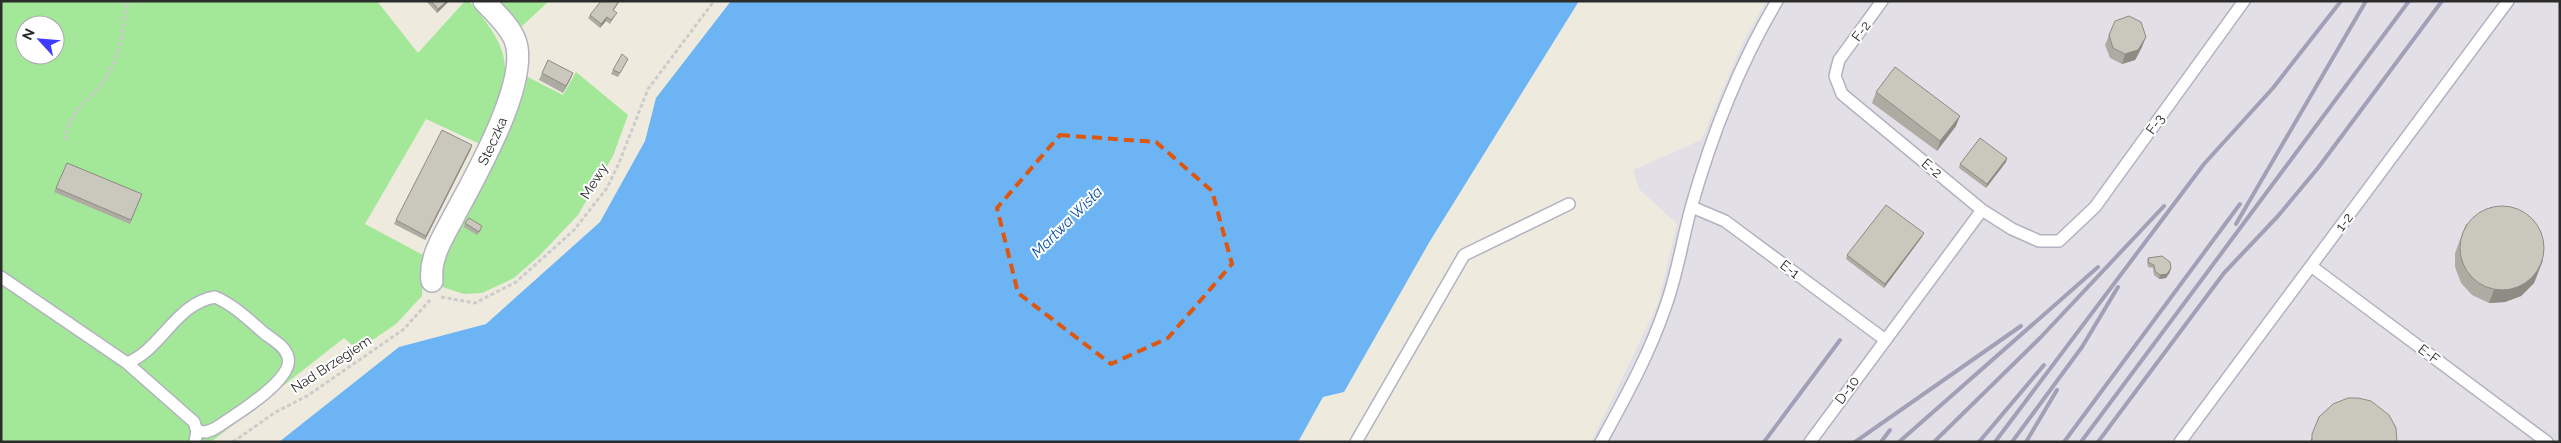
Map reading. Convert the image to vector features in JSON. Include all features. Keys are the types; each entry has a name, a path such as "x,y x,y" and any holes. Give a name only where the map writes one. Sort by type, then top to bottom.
{"street":[{"name":"Steczka","path":"433,288 430,270 437,248 488,151 514,78 518,59 515,40 484,1"}],"lane":[{"path":"1601,442 1642,366 1666,307 1692,207 1714,135 1742,69 1777,1"},
{"name":"F-2","path":"1839,60 1882,1"},
{"name":"F-3","path":"2059,241 2095,207 2244,1"},
{"name":"1-2","path":"2180,442 2508,1"},
{"name":"E-2","path":"1839,60 1835,76 1842,94 1982,210 2012,229 2039,241 2059,241"},
{"path":"1356,442 1464,255 1569,204"},
{"name":"E-1","path":"1692,207 1725,221 1884,339"},
{"name":"D-10","path":"1810,442 1884,339 1982,210"},
{"name":"E-F","path":"2311,266 2547,442"},
{"path":"1,277 127,364 194,422 196,436 214,429 278,382 286,371 289,358 285,349 236,310 214,298 194,303 140,358 127,364"}],"path":[{"path":"66,140 66,128 70,118 102,85 113,65 128,1"},
{"name":"Mewy","path":"433,288 456,302 475,303 516,282 574,230 606,188 619,163 648,88 714,1"},
{"name":"Nad Brzegiem","path":"233,442 274,413 307,396 404,328 433,288"}],"highlighted area":[{"path":"1060,135 1156,142 1212,191 1232,264 1168,338 1111,364 1018,293 997,208"}],"shaded area":[{"path":"1766,1 2560,1 2560,442 1591,442 1657,306 1677,224 1639,189 1633,170 1701,140 1743,42"}],"green space":[{"path":"1,1 377,1 418,53 465,1 469,1 486,21 497,39 503,55 505,70 499,103 482,145 426,119 365,224 423,255 422,296 396,324 358,350 344,338 211,442 1,442"},
{"path":"498,1 549,1 520,28"},
{"path":"576,72 628,115 613,156 578,215 539,256 514,278 482,293 464,294 439,286 435,261 522,74 563,95"}],"water":[{"name":"Martwa Wisła","path":"731,1 1579,1 1430,241 1344,392 1323,397 1298,442 279,442 399,347 486,324 600,222 645,141 656,98"}],"building":[{"path":"431,1 447,1 438,9"},
{"path":"601,1 619,1 613,10 617,13 611,20 607,17 601,24 590,15"},
{"path":"2129,16 2141,22 2146,37 2138,50 2125,54 2113,48 2109,35 2115,21"},
{"path":"622,54 628,59 620,73 613,70"},
{"path":"548,60 573,73 566,86 542,73"},
{"path":"1895,67 1960,116 1940,141 1876,92"},
{"path":"442,130 472,145 426,236 396,220"},
{"path":"1980,138 2007,158 1987,184 1960,164"},
{"path":"67,163 142,194 131,220 56,188"},
{"path":"1886,205 1924,233 1885,284 1847,255"},
{"path":"2494,206 2510,206 2526,213 2537,224 2544,240 2541,264 2532,278 2526,283 2510,290 2494,290 2478,283 2467,272 2460,256 2460,240 2467,224 2478,213"},
{"path":"469,218 482,226 479,232 465,223"},
{"path":"2162,256 2170,262 2171,268 2167,274 2160,275 2155,271 2154,265 2149,263 2148,258"},
{"path":"2348,398 2371,401 2389,415 2396,428 2397,442 2312,442 2312,434 2319,417 2333,404"}],"railway":[{"path":"1995,442 2204,164 2273,88 2341,1"},
{"path":"2236,224 2366,1"},
{"path":"2081,442 2409,1"},
{"path":"2098,442 2224,273 2278,216 2318,168 2442,1"},
{"path":"2064,442 2240,204"},
{"path":"1934,442 2040,338 2164,206"},
{"path":"1899,442 2098,267"},
{"path":"2012,442 2082,347 2118,287"},
{"path":"1855,442 2021,326"},
{"path":"1764,442 1840,340"},
{"path":"1979,442 2044,365"},
{"path":"2026,442 2057,390"},
{"path":"1881,442 1890,430"}]}
